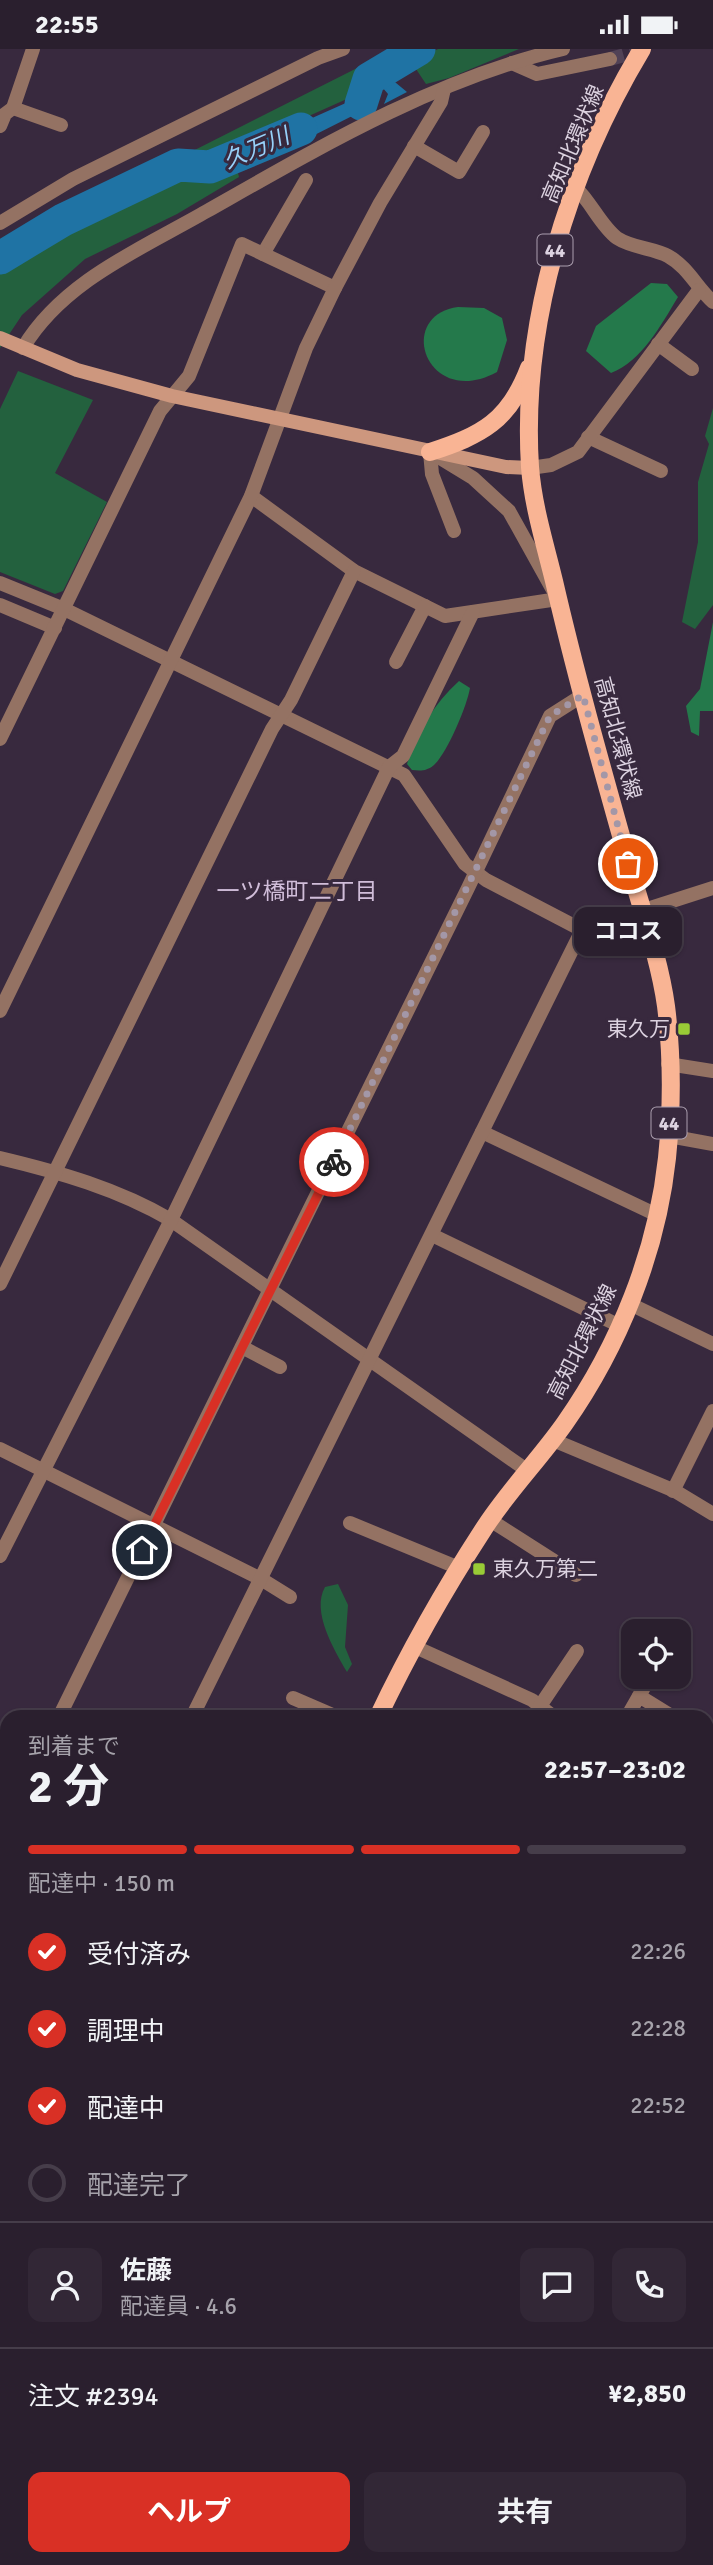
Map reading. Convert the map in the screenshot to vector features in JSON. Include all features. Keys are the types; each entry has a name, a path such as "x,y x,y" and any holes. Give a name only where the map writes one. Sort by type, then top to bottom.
{"main road":[{"name":"高知北環状線","path":"381,1710 412,1646 489,1520 553,1440 581,1398 630,1304 657,1215 668,1136 666,1005 558,599 539,522 530,468 537,348 551,265 576,188 596,139 642,49"},
{"path":"430,452 481,434 496,422 514,401 537,348"}],"street":[{"path":"0,126 5,114 13,108 33,49"},
{"path":"0,223 44,195 160,134 318,58 343,49"},
{"path":"21,347 54,309 96,275 314,151 423,95 563,49"},
{"path":"512,64 537,74 610,59"},
{"path":"0,1011 251,496 306,348 335,288 441,102 444,89"},
{"path":"13,108 61,125"},
{"path":"414,146 459,172 483,132"},
{"path":"263,254 306,180"},
{"path":"576,188 616,237 667,255 689,274 699,290 713,302"},
{"path":"0,739 160,411 189,376 242,244 335,288"},
{"path":"0,338 77,370 172,396 430,452 506,467 530,468 551,465 578,452 699,290"},
{"path":"658,344 692,369"},
{"path":"589,437 660,471"},
{"path":"430,452 432,474 454,531"},
{"path":"251,496 354,571 445,616 558,599 509,511 473,478 430,452"},
{"path":"0,1284 354,571"},
{"path":"0,583 64,609 404,775 465,864 475,874 582,930 642,915 713,888"},
{"path":"0,605 55,628"},
{"path":"396,662 425,606"},
{"path":"0,1556 171,1220 389,767 403,756 473,612"},
{"path":"62,1710 271,1291 550,716 583,695"},
{"path":"196,1710 582,930"},
{"path":"668,1064 713,1071"},
{"path":"482,1132 657,1215"},
{"path":"668,1136 713,1144"},
{"path":"0,1158 57,1172 146,1205 371,1359 528,1471"},
{"path":"432,1235 620,1326"},
{"path":"630,1304 713,1344"},
{"path":"242,1347 280,1367"},
{"path":"673,1491 713,1411"},
{"path":"553,1440 673,1491 713,1514"},
{"path":"0,1450 261,1579 290,1597"},
{"path":"489,1520 576,1575"},
{"path":"350,1523 459,1568"},
{"path":"412,1646 545,1710"},
{"path":"540,1706 578,1651"},
{"path":"631,1710 643,1689"},
{"path":"639,1696 662,1710"},
{"path":"293,1698 321,1710"}],"green space":[{"path":"438,49 519,49 449,78 426,84 414,66 418,59"},
{"path":"373,60 377,63 358,72 358,94 264,136 258,144 209,161 169,163"},
{"path":"256,151 255,159 238,173 239,177 177,214 85,259 22,315 0,348 0,265 169,176 199,173"},
{"path":"651,283 667,284 678,297 658,330 641,351 611,373 586,351 596,326"},
{"path":"458,307 484,308 502,318 507,340 497,372 473,380 452,379 437,371 427,357 424,342 427,326 438,314"},
{"path":"18,371 93,400 55,473 107,502 63,591 55,594 0,572 0,409"},
{"path":"713,408 713,605 695,629 682,622 698,542 698,482 709,444 705,436"},
{"path":"713,622 713,711 700,711 699,736 691,732 686,706 700,689"},
{"path":"459,681 470,688 450,740 434,765 424,770 412,770 407,764 421,729 434,709"},
{"path":"338,1584 348,1605 345,1647 352,1664 347,1672 322,1619 321,1597 325,1587"}],"water":[{"path":"379,60 390,78 407,92 384,104 388,94 382,87 370,99 372,106 245,170 256,160 265,139 357,98 361,86 355,76"}],"waterway":[{"name":"久万川","path":"361,104 369,79 419,49"},
{"name":"久万川","path":"0,258 63,220 178,165 210,167 301,129"}],"tunnel":[{"path":"610,59 647,49"}],"way so far":[{"path":"334,1162 550,716 583,695 628,864"}],"place":[{"name":"ココス","path":"628,864"},
{"name":"東久万","path":"684,1029"},
{"name":"東久万第二","path":"479,1569"}],"district":[{"name":"一ツ橋町二丁目","path":"297,891"}],"route":[{"path":"142,1550 334,1162"}]}
